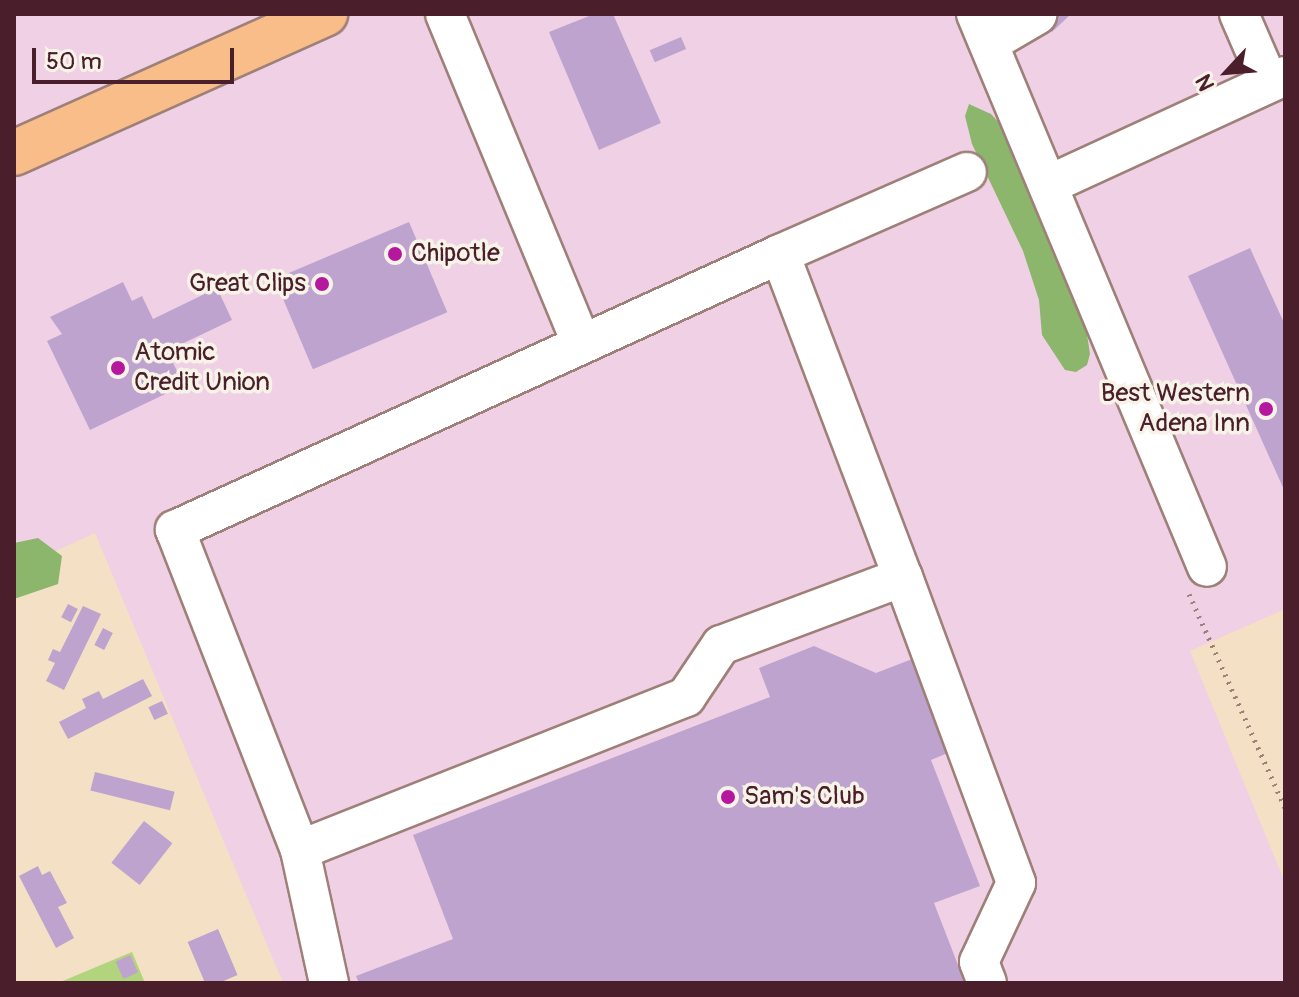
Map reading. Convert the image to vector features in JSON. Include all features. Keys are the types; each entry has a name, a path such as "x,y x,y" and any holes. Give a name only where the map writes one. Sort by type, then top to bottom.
{"main road":[{"path":"14,153 325,14"}],"lane":[{"path":"445,14 581,342"},
{"path":"1048,185 1277,79 1239,14"},
{"path":"1037,15 982,29 1048,185 1196,578"},
{"path":"329,983 300,850 175,530 581,342 967,172"},
{"path":"780,254 1016,883 979,962 987,983"},
{"path":"300,850 686,697 721,645 903,577"}],"path":[{"path":"1196,578 1285,808"}],"shaded area":[{"path":"14,14 1285,14 1285,609 1190,651 1285,883 1285,983 283,983 95,533 14,570"}],"green space":[{"path":"969,104 991,114 1003,127 1085,321 1090,354 1087,365 1076,372 1065,370 1042,335 1039,300 1023,251 972,144 965,116"},
{"path":"38,538 62,556 58,584 14,599 14,543"},
{"path":"132,952 145,983 58,983"}],"building":[{"path":"594,14 613,14 661,123 599,150 549,32"},
{"path":"1036,14 1071,14 1052,32"},
{"path":"681,37 686,49 655,62 650,50"},
{"path":"409,222 447,312 313,369 275,279"},
{"name":"Best Western Adena Inn","path":"1250,248 1285,325 1285,492 1188,276"},
{"name":"Atomic Credit Union","path":"123,282 132,301 142,296 153,319 217,288 232,320 167,351 184,385 90,430 47,341 62,334 50,317"},
{"path":"68,604 78,609 71,622 61,617"},
{"path":"83,606 101,614 64,690 46,681 55,663 48,660 53,649 60,652"},
{"path":"103,628 113,633 104,650 94,645"},
{"name":"Sam's Club","path":"814,646 876,673 920,656 957,749 931,760 980,886 934,903 965,983 359,983 356,976 453,939 413,835 770,697 759,668"},
{"path":"143,679 152,696 68,739 59,722 86,708 82,699 99,691 103,699"},
{"path":"162,701 168,714 154,720 148,707"},
{"path":"95,772 175,792 170,810 90,790"},
{"path":"144,821 172,843 140,885 111,863"},
{"path":"38,866 42,875 50,871 67,903 58,907 74,938 56,948 19,876"},
{"path":"218,929 238,975 219,983 205,983 188,942"},
{"path":"130,955 138,972 124,979 115,962"}],"place":[{"name":"Chipotle","path":"395,254"},
{"name":"Great Clips","path":"322,284"},
{"name":"Atomic Credit Union","path":"118,368"},
{"name":"Best Western Adena Inn","path":"1266,409"},
{"name":"Sam's Club","path":"728,797"}]}
